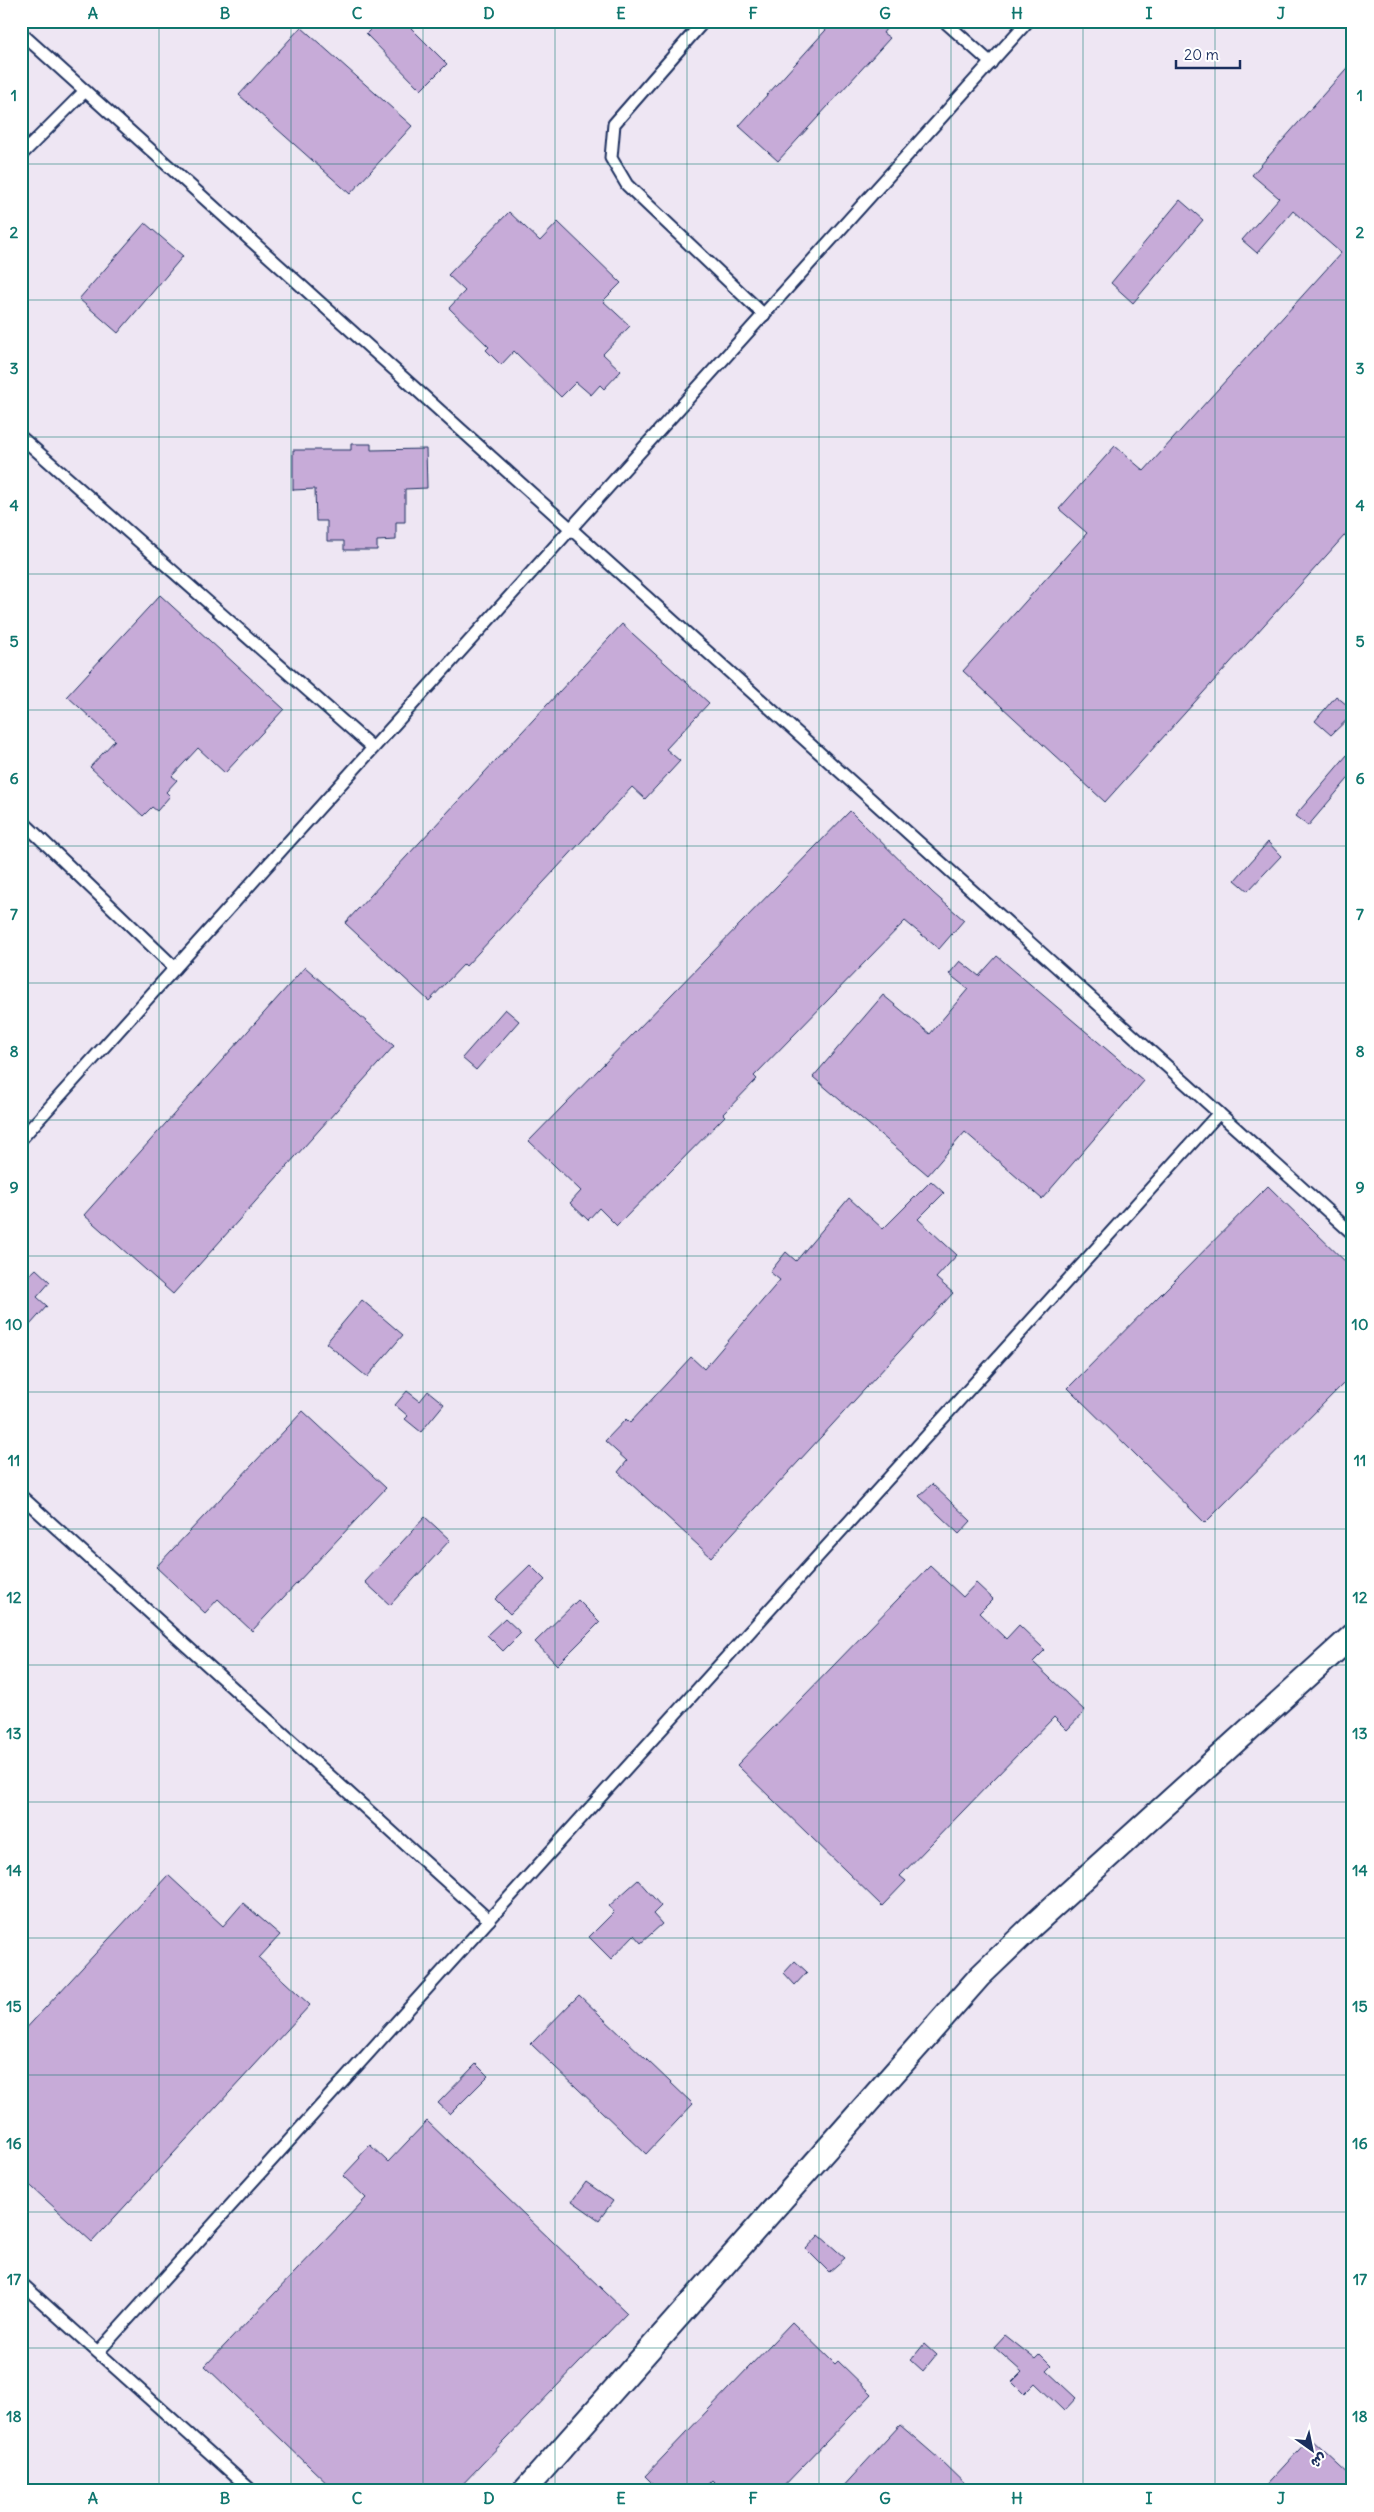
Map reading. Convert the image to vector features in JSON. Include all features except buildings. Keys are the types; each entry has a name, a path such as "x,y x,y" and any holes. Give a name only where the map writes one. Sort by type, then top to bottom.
{"street":[{"path":"524,2491 980,1976 1031,1926 1353,1634"}],"lane":[{"path":"704,21 614,124 611,158 627,185 764,315"},
{"path":"944,21 990,63"},
{"path":"21,1139 1028,21"},
{"path":"21,33 1353,1234"},
{"path":"21,155 85,91"},
{"path":"21,437 373,748"},
{"path":"21,820 175,968"},
{"path":"98,2352 1218,1113"},
{"path":"21,1496 489,1920"},
{"path":"21,2283 252,2491"}]}
